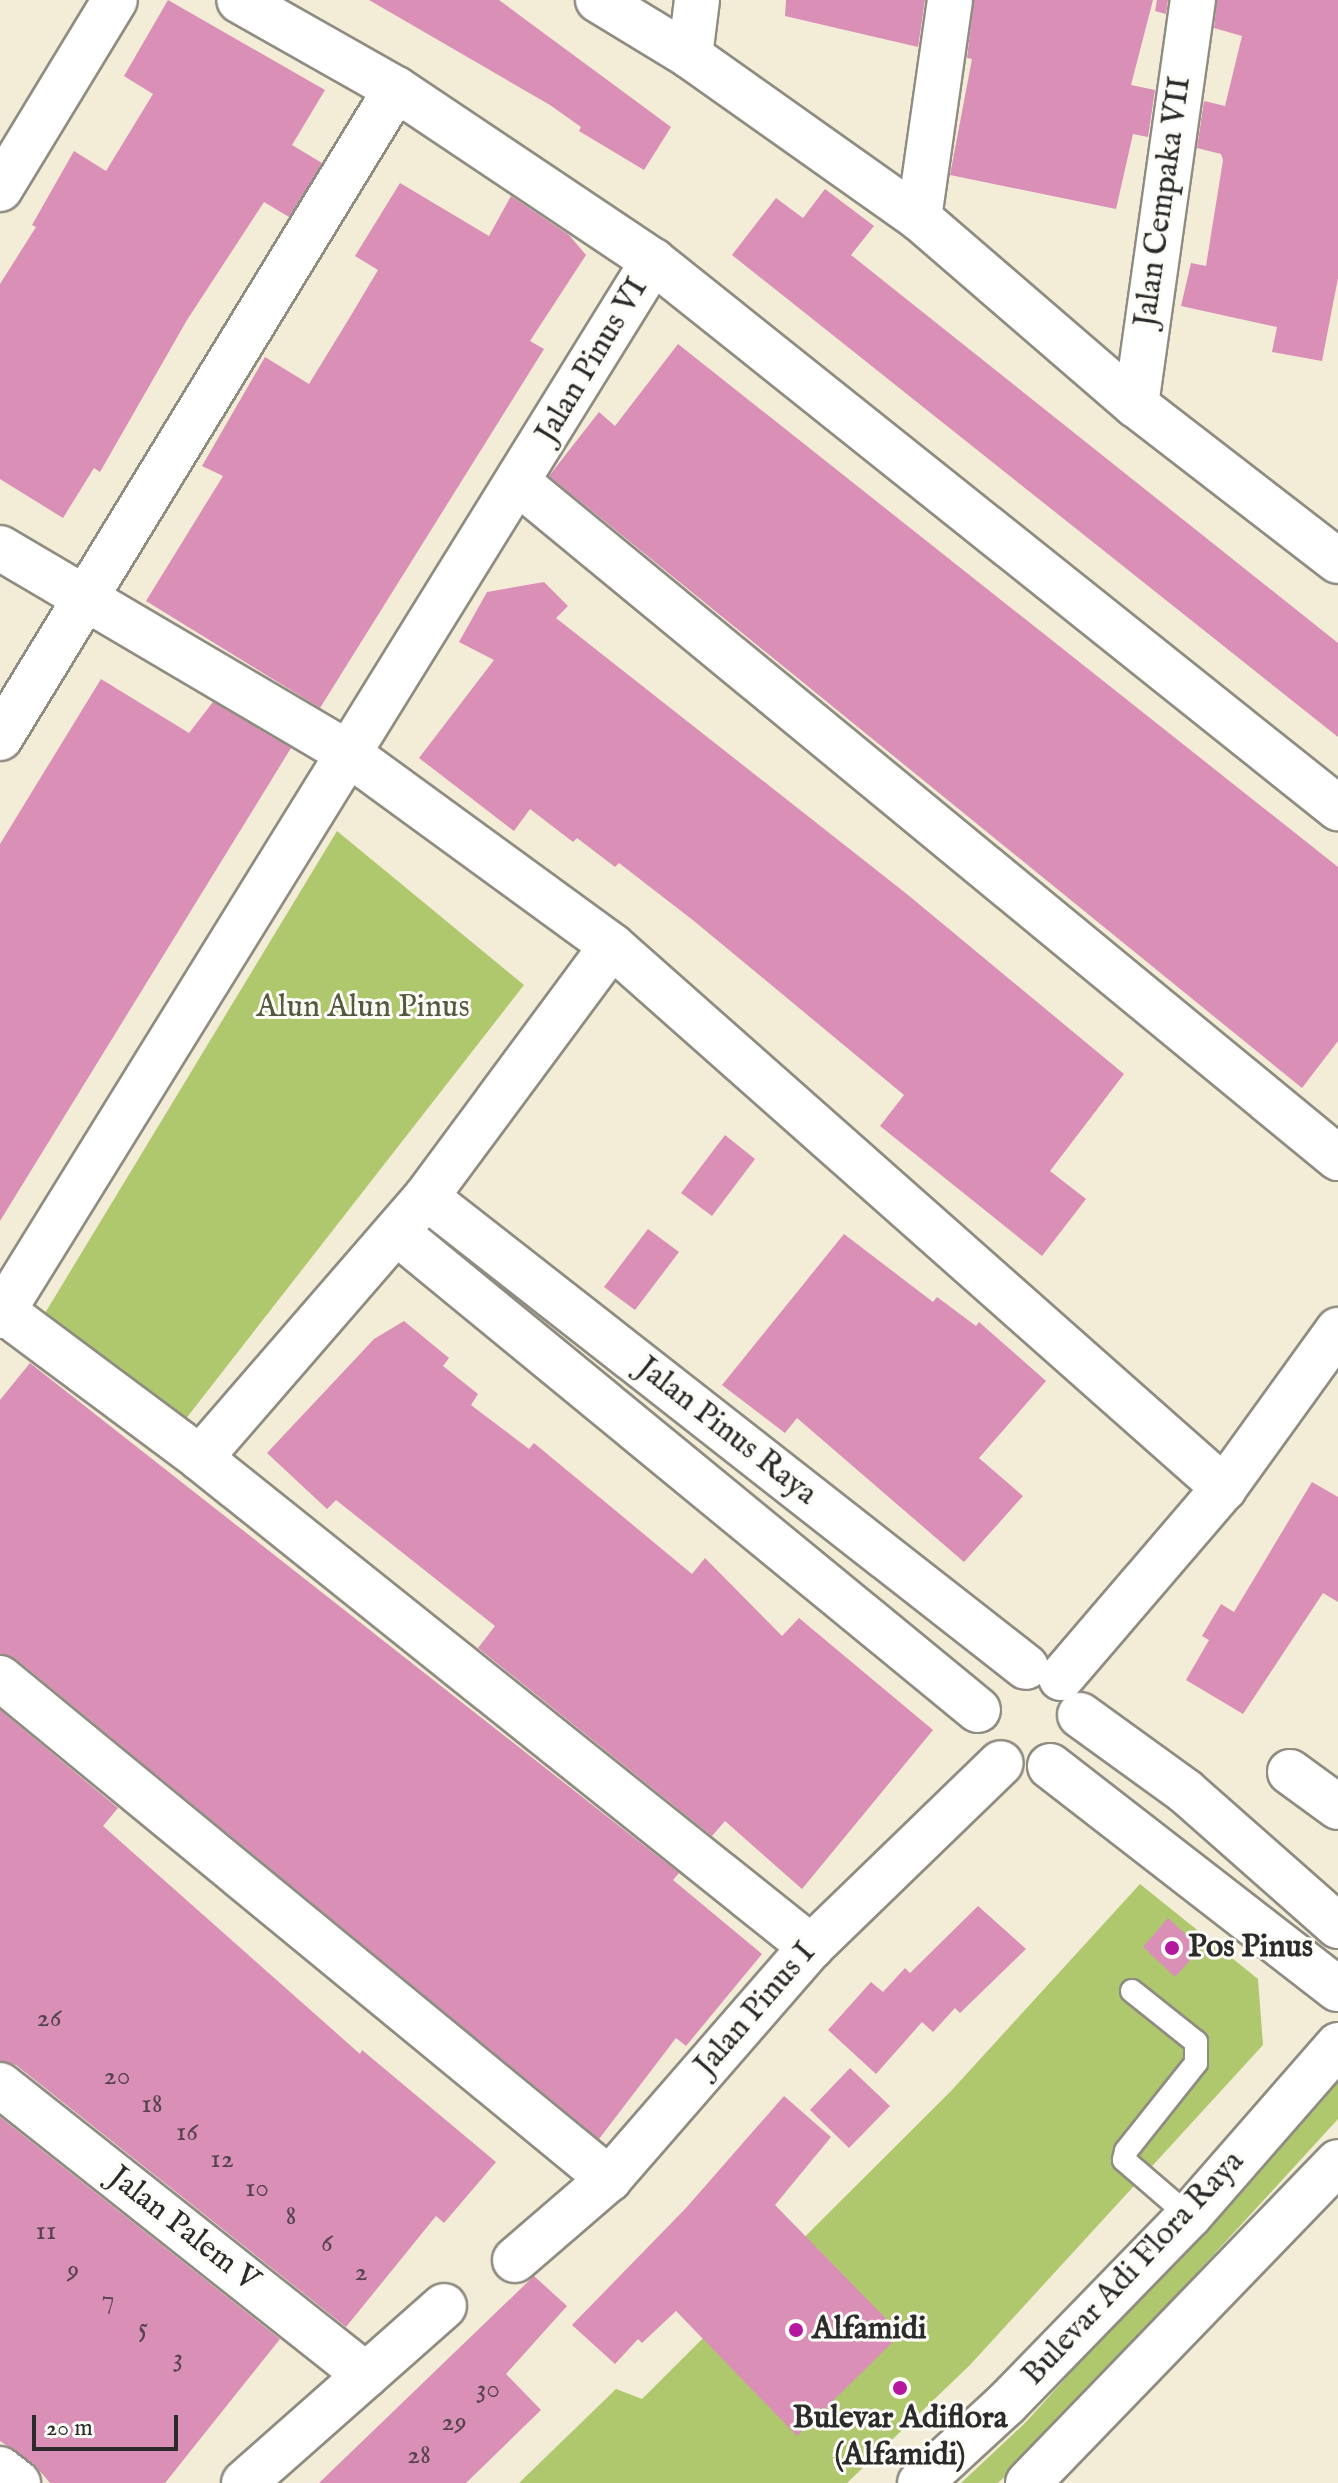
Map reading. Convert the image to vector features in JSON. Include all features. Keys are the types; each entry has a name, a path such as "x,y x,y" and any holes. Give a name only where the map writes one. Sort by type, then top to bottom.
{"street":[{"path":"0,189 115,0"},
{"name":"Jalan Pinus VI","path":"2,1313 346,752 520,484 653,261 396,89 239,0"},
{"path":"598,0 690,56 919,218 1136,405 1336,550"},
{"path":"690,56 697,0"},
{"path":"919,218 950,0"},
{"name":"Jalan Cempaka VII","path":"1136,405 1193,0"},
{"path":"0,738 396,89"},
{"path":"653,261 1338,808"},
{"path":"520,484 1338,1158"},
{"path":"0,548 83,601 346,752 612,946 1224,1488"},
{"path":"200,1458 426,1197 612,946"},
{"name":"Jalan Pinus Raya","path":"426,1197 1056,1687 1185,1791 1338,1926"},
{"name":"Jalan Pinus Raya","path":"396,1232 978,1710"},
{"path":"2,1313 200,1458 811,1947"},
{"path":"1056,1687 1224,1488 1338,1330"},
{"path":"0,1678 609,2179"},
{"path":"994,1680 1056,1687 1068,1753 1050,1766 1026,1771 1001,1763 981,1740 978,1710 994,1680"},
{"name":"Jalan Pinus I","path":"515,2260 609,2179 811,1947 1001,1763"},
{"path":"1050,1766 1338,1989"},
{"path":"1290,1772 1338,1807"},
{"name":"Bulevar Adi Flora Raya","path":"920,2483 1006,2404 1189,2216 1338,2045"},
{"name":"Jalan Palem V","path":"0,2085 366,2375"},
{"path":"1028,2483 1338,2162"},
{"path":"244,2483 444,2306"},
{"path":"0,2469 18,2483"}],"lane":[{"path":"1132,1991 1196,2042 1196,2063 1126,2151 1124,2160 1189,2216"}],"green space":[{"name":"Alun Alun Pinus","path":"337,831 524,985 174,1434 36,1328"},
{"path":"1140,1884 1258,1979 1263,2045 970,2365 847,2483 519,2483 616,2389 642,2399 951,2091"},
{"path":"1338,2077 1338,2119 1042,2442 998,2483 961,2483 1026,2422"}],"building":[{"path":"168,0 325,90 292,145 322,163 289,217 264,202 187,320 100,472 94,468 63,518 0,479 0,284 36,227 32,225 74,151 106,171 153,94 124,76"},
{"path":"369,0 499,0 671,127 644,170 579,131 581,127 550,105"},
{"path":"786,0 925,0 918,47 785,16"},
{"path":"974,0 1153,0 1131,85 1155,90 1148,137 1133,134 1116,209 950,175 972,59 967,58"},
{"path":"1157,0 1168,0 1166,14 1155,11"},
{"path":"1217,0 1338,0 1338,278 1322,361 1272,352 1277,327 1181,306 1191,263 1206,266 1223,160 1221,154 1197,148 1204,101 1225,106 1242,36 1214,28"},
{"path":"400,183 489,236 511,196 569,235 586,255 530,341 544,349 320,708 146,601 223,476 202,466 265,357 309,384 350,317 378,270 355,256"},
{"path":"825,189 874,226 851,255 1338,643 1338,737 732,255 776,198 803,218"},
{"path":"678,344 1338,867 1338,1041 1302,1088 549,476 599,412 615,426"},
{"path":"544,582 568,606 556,618 908,895 1124,1074 1050,1171 1086,1199 1042,1256 880,1126 904,1095 694,921 619,863 615,867 577,838 573,842 530,809 514,831 419,758 494,660 459,642 487,592"},
{"path":"101,679 189,733 213,702 291,748 0,1221 0,844"},
{"path":"725,1135 755,1159 712,1216 681,1193"},
{"path":"648,1229 679,1252 635,1310 604,1287"},
{"path":"844,1234 933,1302 937,1297 976,1326 979,1322 1046,1381 979,1458 1023,1496 964,1562 797,1418 785,1433 722,1385"},
{"path":"404,1321 449,1358 443,1366 478,1394 471,1405 529,1449 534,1443 692,1574 705,1558 782,1636 799,1618 933,1730 802,1889 725,1821 712,1836 478,1648 495,1626 336,1500 327,1509 267,1453 374,1339"},
{"path":"30,1363 679,1873 673,1880 762,1954 686,2046 676,2038 599,2139 16,1659 0,1654 0,1400"},
{"path":"1312,1482 1338,1497 1338,1602 1323,1593 1243,1714 1186,1680 1209,1640 1202,1636 1221,1604 1234,1612"},
{"path":"0,1710 118,1808 103,1826 360,2054 362,2050 496,2162 444,2223 436,2216 346,2327 16,2065 0,2061"},
{"path":"978,1906 1026,1949 960,2013 955,2008 933,2032 922,2022 876,2074 828,2030 871,1982 883,1992 905,1968 910,1973"},
{"name":"Pos Pinus","path":"1168,1918 1201,1948 1175,1977 1143,1947"},
{"path":"850,2068 890,2106 849,2148 810,2110"},
{"path":"784,2096 831,2137 775,2205 901,2334 797,2436 676,2311 642,2343 638,2339 615,2364 572,2325 686,2208"},
{"path":"0,2117 280,2339 165,2483 50,2483 33,2463 0,2441"},
{"path":"534,2276 567,2306 506,2374 541,2410 466,2483 319,2483"}],"place":[{"name":"Pos Pinus","path":"1172,1948"},
{"name":"Alfamidi","path":"796,2330"},
{"name":"Bulevar Adiflora (Alfamidi)","path":"900,2388"}]}
